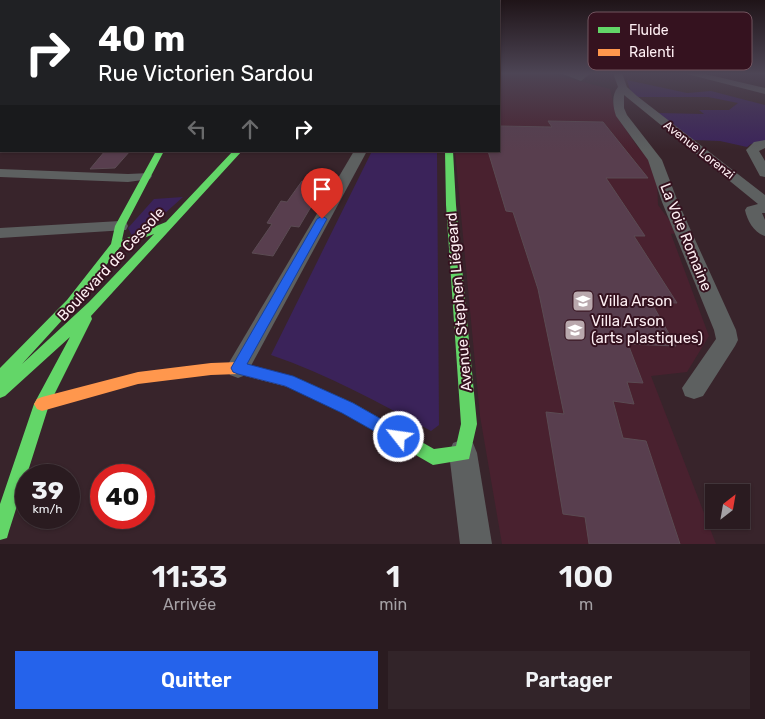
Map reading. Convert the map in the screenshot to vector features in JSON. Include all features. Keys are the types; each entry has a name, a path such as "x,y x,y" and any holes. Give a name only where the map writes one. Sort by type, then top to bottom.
{"street":[{"name":"La Voie Romaine","path":"619,98 619,108 622,116 656,160 670,202 725,330 727,340 694,388"},
{"name":"Avenue Lorenzi","path":"633,98 765,202"},
{"path":"765,144 758,145 752,150 765,174"},
{"path":"0,378 72,303 116,245 120,226 144,176 159,152"},
{"name":"Boulevard de Cessole","path":"0,392 20,382 170,224 196,192 237,152"},
{"path":"238,368 360,152"},
{"name":"Avenue Stephen Liégeard","path":"449,152 451,205 468,424 463,453 476,544"},
{"path":"0,173 128,178 144,176"},
{"path":"765,208 753,210 755,218 765,231"},
{"path":"116,245 128,242 170,224"},
{"path":"0,233 120,226"},
{"path":"0,531 39,401 91,309"},
{"path":"39,401 138,378 211,369 238,368 288,380 348,408 433,457 463,453"}],"shaded area":[{"name":"Villa Arson","path":"500,98 612,98 616,115 637,146 648,158 657,176 658,205 679,233 671,234 709,336 687,372 651,376 705,516 705,529 710,529 716,544 502,544 480,416 455,152 500,152"},
{"path":"715,98 739,98 765,105 765,142 751,144 747,147 720,141 693,140 658,113 704,114 699,110 729,110 738,103"},
{"path":"372,152 437,152 439,425 431,431 333,380 271,355"},
{"path":"183,197 145,231 132,236 128,228 154,199"}],"building":[{"name":"Villa Arson (arts plastiques)","path":"548,121 603,122 648,178 606,178 645,236 634,236 677,303 651,302 676,346 628,344 643,383 627,382 634,404 613,401 623,438 646,441 680,544 589,544 585,517 563,514 546,412 564,414 538,289 513,212 506,211 488,152 500,152 500,126 552,127"},
{"path":"104,152 129,152 115,168 90,169"},
{"path":"302,181 313,188 306,200 315,200 299,227 291,226 273,256 252,253 272,224 267,223 281,201 287,202"}],"traffic: fast":[{"path":"0,378 71,303 116,245 120,226 159,152"},
{"path":"0,391 33,364 94,305 237,152"},
{"path":"292,382 348,408 433,457 463,453 469,424 451,205 449,152"},
{"path":"116,245 128,242 170,224"},
{"path":"0,531 42,404 86,319"}],"traffic: slow":[{"path":"42,404 138,378 211,369 238,368 292,382"}],"place":[{"name":"Villa Arson","path":"583,301"},
{"name":"Villa Arson (arts plastiques)","path":"575,330"}],"route":[{"path":"322,219 238,368 288,380 348,408 399,437"}]}
